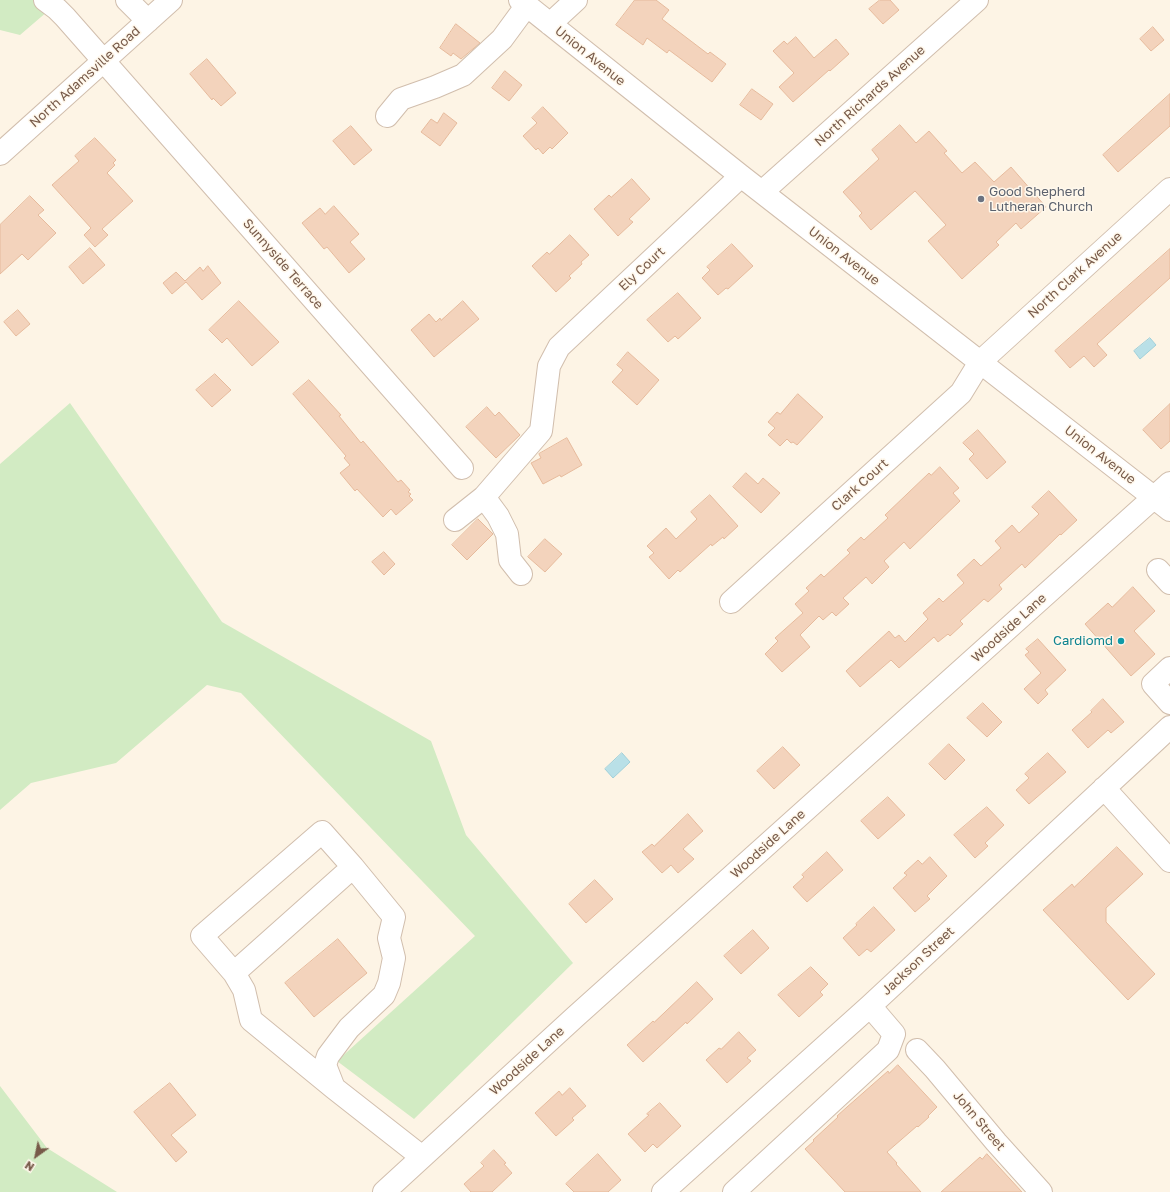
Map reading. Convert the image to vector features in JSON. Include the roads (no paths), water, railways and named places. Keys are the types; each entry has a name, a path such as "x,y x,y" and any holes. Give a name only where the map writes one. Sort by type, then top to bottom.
{"street":[{"name":"Sunnyside Terrace","path":"45,0 65,17 104,60 462,468"},
{"path":"127,0 148,21"},
{"name":"North Adamsville Road","path":"0,154 171,0"},
{"path":"550,24 576,0"},
{"name":"North Richards Avenue","path":"762,192 970,2"},
{"path":"387,116 401,99 463,75 502,39 523,3"},
{"name":"Union Avenue","path":"523,3 741,176 1162,504"},
{"name":"Ely Court","path":"484,497 541,431 549,366 559,347 741,176"},
{"name":"North Clark Avenue","path":"980,362 1170,189"},
{"name":"Clark Court","path":"731,602 961,393 980,362"},
{"name":"Woodside Lane","path":"384,1192 575,1017 1162,504 1170,483"},
{"path":"455,520 484,497 498,516 507,534 510,560 521,574"},
{"path":"1170,668 1153,684 1170,703"},
{"name":"Jackson Street","path":"663,1192 870,1006 1170,727"},
{"path":"1104,788 1166,849"},
{"path":"334,1088 325,1066 328,1056 349,1028 384,995 389,983 394,958 389,938 394,918 322,832 202,936 234,973 244,990 251,1020 334,1088 422,1157"},
{"path":"234,973 353,868"},
{"path":"734,1192 888,1050 894,1034 870,1006"},
{"name":"John Street","path":"917,1050 1041,1192"}],"water":[{"path":"1150,338 1156,345 1140,359 1134,351"},
{"path":"622,753 630,762 613,778 605,769"}],"place":[{"name":"Good Shepherd Lutheran Church","path":"981,199"},
{"name":"Cardiomd","path":"1121,641"}]}
